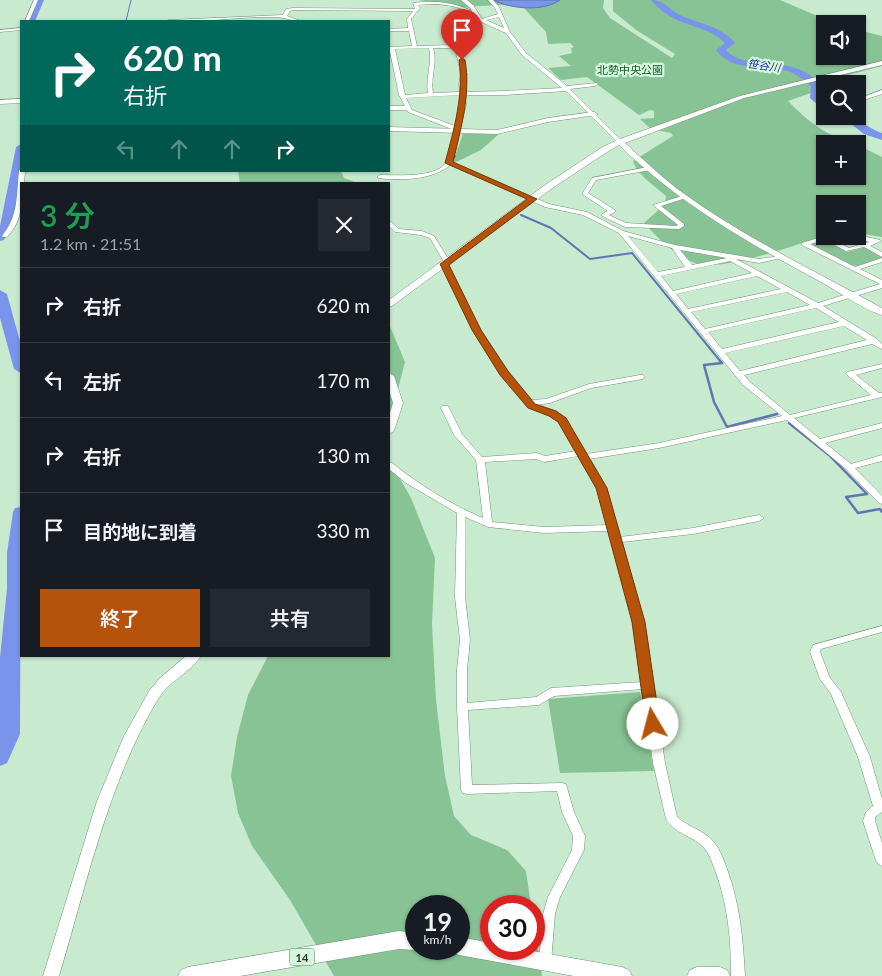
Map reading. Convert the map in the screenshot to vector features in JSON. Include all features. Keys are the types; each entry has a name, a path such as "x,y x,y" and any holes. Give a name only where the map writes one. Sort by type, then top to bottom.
{"main road":[{"name":"14","path":"188,976 405,940"},
{"path":"470,948 622,976"},
{"path":"697,976 720,976"}],"street":[{"path":"26,20 36,0"},
{"path":"418,0 459,7 474,14 479,19 508,32"},
{"path":"464,0 471,6 474,14"},
{"path":"490,0 497,7 508,32 524,54 594,114 648,169 684,197 779,257 882,312"},
{"path":"417,10 418,8 415,4 426,2"},
{"path":"285,16 288,10 293,9 417,10"},
{"path":"414,48 409,19 417,10"},
{"path":"454,46 460,33 479,19 500,15"},
{"path":"191,20 285,16 297,20"},
{"path":"0,30 20,29"},
{"path":"390,30 412,30"},
{"path":"380,174 429,174 446,167 449,163 457,130 463,105 464,75 462,60 457,47 390,48 396,61 402,95 405,97 408,108 414,113 457,130"},
{"path":"431,48 432,67 429,84 431,94"},
{"path":"836,75 882,63"},
{"path":"390,303 533,199 604,150 620,142 742,97 816,79"},
{"path":"405,97 462,92 505,93 535,89 566,89 595,84"},
{"path":"866,98 882,92"},
{"path":"0,102 20,101"},
{"path":"390,108 408,108"},
{"path":"390,129 503,132 542,121 594,114"},
{"path":"449,163 547,206 585,213 621,232 674,247 730,258 759,261 779,257"},
{"path":"648,169 594,179 585,194 613,211 604,215 625,225 677,228 682,225 656,205 684,197"},
{"path":"5,236 13,229 17,218 20,190"},
{"path":"390,224 397,231 422,233 432,237 446,263 476,330 504,372 530,403 553,413 562,420 601,488 639,622 659,763 672,819 677,825 710,846 731,894 738,976"},
{"path":"621,232 746,383 879,493 882,501"},
{"path":"866,239 880,242"},
{"path":"816,241 804,244 882,284"},
{"path":"866,245 880,242"},
{"path":"838,245 848,250 864,245 882,255"},
{"path":"674,247 690,268"},
{"path":"656,275 730,258 817,306 882,347"},
{"path":"855,269 882,260"},
{"path":"672,293 758,274"},
{"path":"704,331 817,306 882,284"},
{"path":"688,312 787,290"},
{"path":"720,352 846,323"},
{"path":"739,374 874,341"},
{"path":"879,395 850,374 882,366"},
{"path":"530,403 547,401 589,386 640,377"},
{"path":"390,379 398,403 390,428"},
{"path":"480,460 537,456 544,459 642,450 789,418 879,395"},
{"path":"547,401 553,413"},
{"path":"445,408 458,435 480,460 488,524"},
{"path":"819,442 882,425"},
{"path":"849,467 882,458"},
{"path":"390,466 409,481 461,512 488,524 544,530 613,528"},
{"path":"461,512 460,597 465,640 462,670 462,707 467,790 562,787 568,812 579,836 578,850 554,897 549,914 545,962"},
{"path":"616,540 693,530 759,518"},
{"path":"882,629 827,643 817,647 815,652 826,679 836,692 864,757 879,808 870,815 868,822 882,861"},
{"path":"51,976 104,802 131,736 154,694 170,676 194,657"},
{"path":"462,707 539,701 551,692 648,685"}],"green space":[{"name":"北勢中央公園","path":"419,0 604,0 603,8 610,18 672,58 675,54 636,30 613,11 613,0 780,0 816,15 816,65 866,65 866,32 882,36 882,66 848,75 816,75 816,91 788,101 818,127 832,135 816,135 816,185 866,185 866,149 882,157 882,237 866,234 866,195 816,195 816,239 759,256 722,264 707,265 688,260 667,246 644,223 665,204 666,196 642,176 633,161 673,136 671,133 651,129 640,119 654,118 654,111 650,110 639,115 587,77 561,80 548,68 571,66 559,56 572,53 571,48 574,47 570,43 548,44 546,32 523,7 502,5 462,7"},
{"path":"463,134 499,134 481,150 452,164"},
{"path":"238,172 341,172 344,178 355,182 240,182"},
{"path":"816,242 816,245 834,245 847,252 866,247 882,256 882,258 858,266 852,265 812,246 813,243"},
{"path":"390,326 405,362 390,419"},
{"path":"390,461 411,498 435,558 432,624 436,700 445,776 454,816 471,835 507,850 526,871 529,895 480,895 480,960 540,960 542,976 334,976 290,900 252,846 238,813 231,776 237,737 248,695 267,657 390,657"},
{"path":"640,692 654,771 560,773 548,699"}],"water":[{"path":"493,0 560,0 545,6 527,8"}],"waterway":[{"path":"31,20 40,0"},
{"path":"126,20 131,0"},
{"name":"笹谷川","path":"655,0 677,17 719,33 730,43 721,50 733,60 741,63 785,67 794,70 816,85"},
{"name":"笹谷川","path":"816,85 814,96 816,98"},
{"name":"笹谷川","path":"858,125 868,132 882,137"},
{"path":"454,157 459,134"},
{"path":"0,237 8,222 20,153"},
{"path":"452,161 455,156"},
{"path":"521,215 551,228 590,259 632,253 721,362"},
{"path":"0,294 20,365"},
{"path":"721,362 704,365 714,402 727,427 777,414"},
{"path":"789,423 829,455 867,494 846,497 858,513 880,509 882,512"},
{"path":"0,758 10,734 10,658 16,588 16,553 20,520"}],"route":[{"path":"462,60 464,74 462,84 463,105 449,163 533,199 445,264 476,330 504,372 532,406 553,413 562,420 601,488 639,622 653,724"}]}
